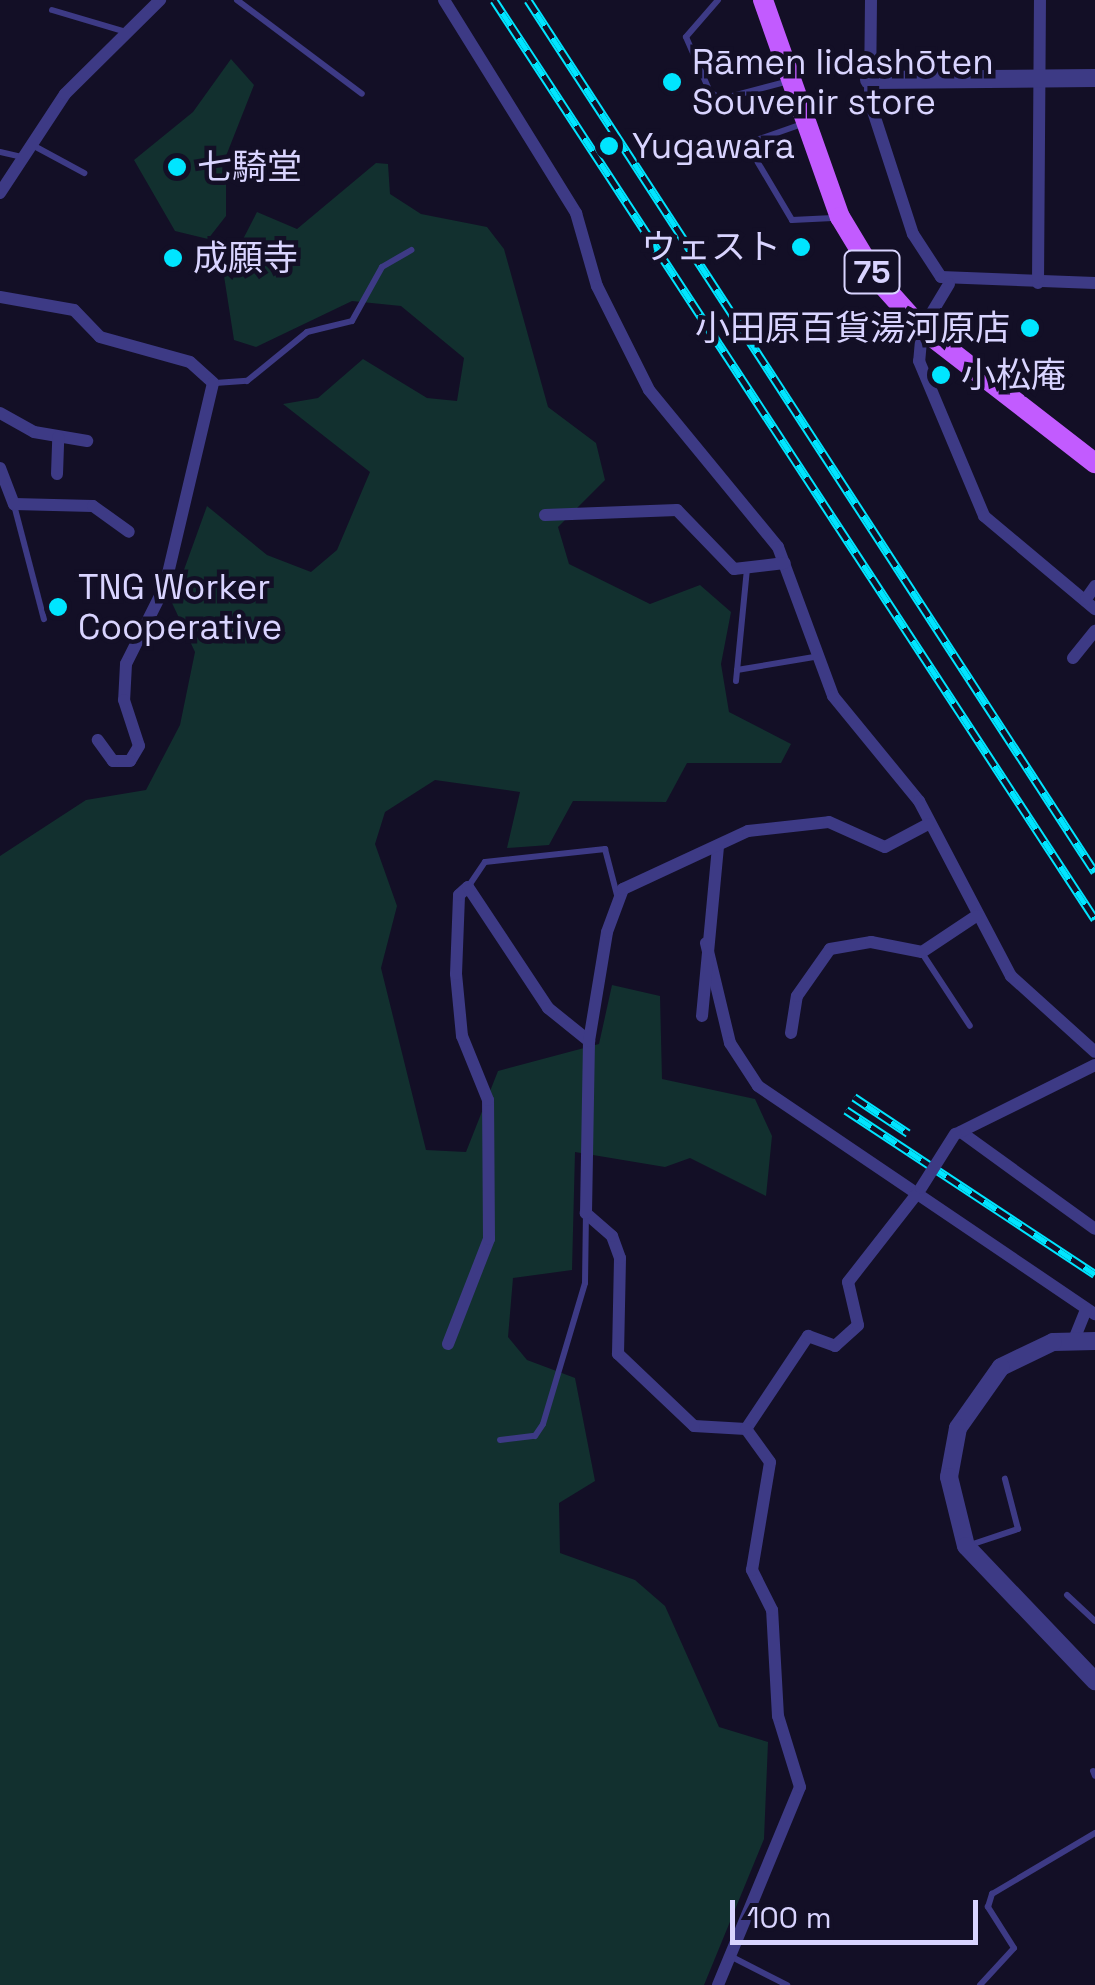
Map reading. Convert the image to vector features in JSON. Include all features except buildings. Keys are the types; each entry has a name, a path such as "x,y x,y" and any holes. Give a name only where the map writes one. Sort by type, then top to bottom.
{"main road":[{"name":"75","path":"762,0 840,217 922,328 1095,463"}],"street":[{"path":"0,193 23,157 36,147 66,94 160,0"},
{"path":"444,0 576,213 604,303 649,390 785,564 814,657 928,824 1011,976 1095,1052"},
{"path":"870,0 870,80 914,234 949,284"},
{"path":"1038,283 1040,0"},
{"path":"870,80 1095,78"},
{"path":"949,284 1095,283"},
{"path":"949,284 922,328 919,362 984,516 1090,604 1095,586"},
{"path":"0,297 74,310 100,336 190,362 214,382 165,586 126,664 124,700 139,746 130,760 113,760 98,740"},
{"path":"0,413 58,437 88,441"},
{"path":"57,474 58,437"},
{"path":"0,468 14,504 92,506 128,532"},
{"path":"544,515 623,505 677,510 734,570 785,564"},
{"path":"1073,658 1095,631"},
{"path":"718,1985 800,1787 778,1716 772,1610 752,1570 770,1462 746,1430 694,1426 618,1354 620,1258 612,1236 586,1213 589,1041 618,899 748,831 829,822 886,847 928,824"},
{"path":"702,1016 718,847"},
{"path":"448,1344 488,1239 488,1100 462,1036 456,974 460,895 468,887 548,1008 589,1041"},
{"path":"791,1032 797,996 830,950 871,942 922,952 976,916"},
{"path":"706,943 741,1067 1090,1311 1074,1342"},
{"path":"746,1430 808,1336 835,1346 858,1325 848,1282 958,1133 1095,1065"},
{"path":"958,1133 1095,1228"},
{"path":"1095,1341 1074,1342 1001,1367 958,1428 950,1500 966,1546 1095,1680"}],"lane":[{"path":"237,0 362,94"},
{"path":"718,0 686,36 710,92 721,99 791,80"},
{"path":"52,10 127,33"},
{"path":"806,123 752,142 754,156 792,220 840,217"},
{"path":"36,147 84,174"},
{"path":"0,152 23,157"},
{"path":"214,382 247,381 307,332 352,322 382,267 411,250"},
{"path":"14,504 44,619"},
{"path":"736,682 747,568"},
{"path":"737,670 814,657"},
{"path":"468,887 485,862 605,849 618,899"},
{"path":"922,952 970,1026"},
{"path":"500,1440 535,1436 542,1424 586,1283 586,1213"},
{"path":"966,1546 1018,1529 1005,1479"},
{"path":"1067,1595 1095,1621"},
{"path":"980,1985 1014,1948 988,1908 992,1894 1095,1833"},
{"path":"731,1957 787,1985"}],"green space":[{"path":"231,59 254,85 226,156 226,216 208,239 175,231 134,160 193,112"},
{"path":"376,163 388,164 390,194 421,214 487,227 504,249 548,407 596,443 605,480 558,527 569,564 650,604 700,585 731,612 721,664 729,712 791,744 781,763 687,763 666,802 573,801 549,845 507,848 520,792 435,780 385,812 375,844 397,906 381,968 426,1150 466,1152 498,1071 599,1044 612,985 660,996 662,1079 755,1099 772,1136 766,1196 690,1158 665,1167 575,1152 572,1270 513,1278 508,1337 527,1360 575,1378 595,1481 559,1503 560,1553 635,1580 665,1606 719,1727 768,1742 764,1839 704,1985 0,1985 0,856 86,800 146,790 180,725 195,652 172,603 207,506 267,555 311,572 337,550 370,472 283,404 318,398 363,359 427,398 457,401 464,358 401,306 352,301 256,347 234,340 224,276 257,212 297,229"}],"railway":[{"path":"494,0 1095,919"},
{"path":"528,0 1095,872"},
{"path":"854,1097 908,1133"},
{"path":"846,1110 1095,1274"}],"place":[{"name":"Rāmen Iidashōten Souvenir store","path":"672,82"},
{"name":"Yugawara","path":"609,146"},
{"name":"七騎堂","path":"177,167"},
{"name":"ウェスト","path":"801,247"},
{"name":"成願寺","path":"173,258"},
{"name":"小田原百貨湯河原店","path":"1030,328"},
{"name":"小松庵","path":"941,375"},
{"name":"TNG Worker Cooperative","path":"58,607"}]}
